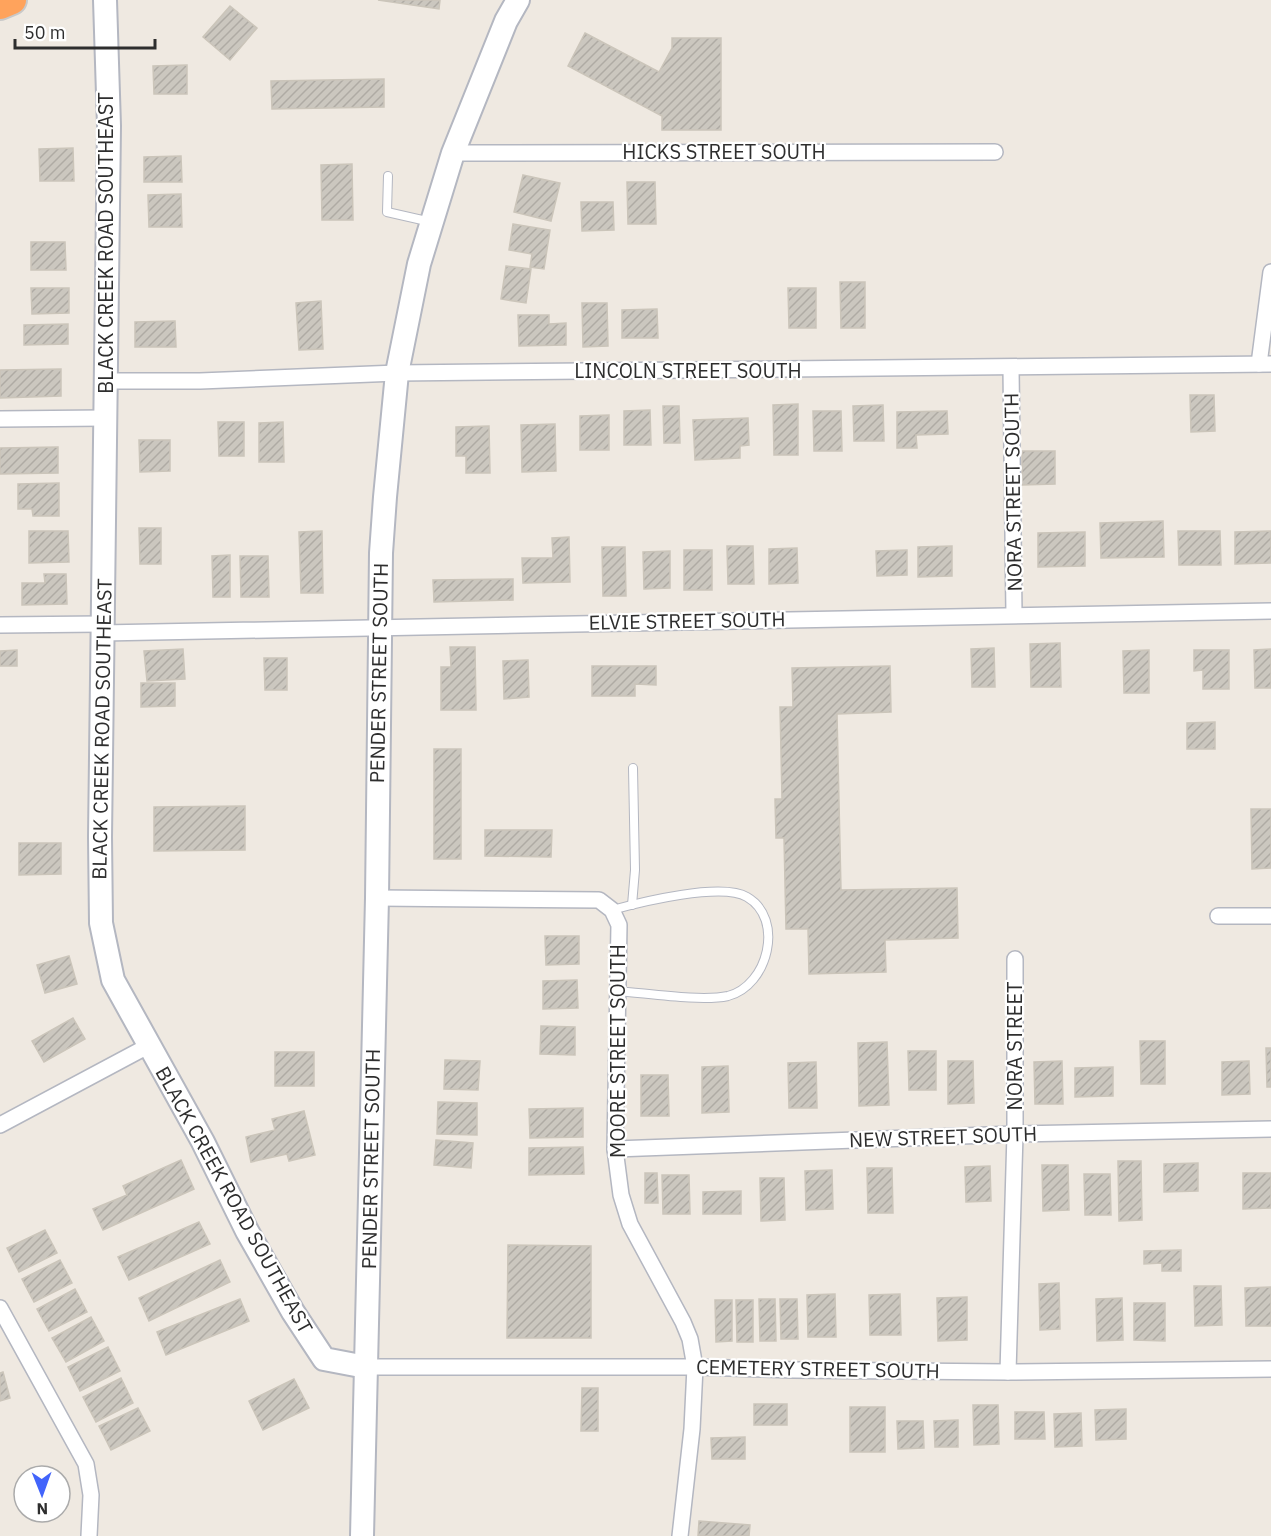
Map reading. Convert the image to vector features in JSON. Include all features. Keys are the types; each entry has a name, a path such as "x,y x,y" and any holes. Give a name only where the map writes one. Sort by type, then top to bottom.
{"highway":[{"path":"0,5 12,0"}],"street":[{"name":"BLACK CREEK ROAD SOUTHEAST","path":"105,0 109,126 102,628 101,923 113,980 203,1142 247,1231 293,1312 324,1359 366,1367"},
{"name":"PENDER STREET SOUTH","path":"363,1536 377,898 381,553 397,374 420,264 453,153 506,21 518,0"},
{"name":"HICKS STREET SOUTH","path":"453,153 995,152"},
{"path":"1265,364 1271,272"},
{"name":"LINCOLN STREET SOUTH","path":"105,381 200,381 397,374 1265,364"},
{"name":"NORA STREET SOUTH","path":"1011,368 1014,615"},
{"path":"0,419 105,418"},
{"name":"ELVIE STREET SOUTH","path":"0,625 102,628 381,628 1271,611"},
{"path":"377,898 599,900 612,910"},
{"name":"MOORE STREET SOUTH","path":"612,910 619,925 615,1149 621,1195 630,1224 683,1322 690,1339 695,1367 692,1429 680,1536"},
{"path":"1218,916 1271,916"},
{"name":"NORA STREET","path":"1015,959 1015,1134"},
{"path":"0,1125 148,1046"},
{"name":"NEW STREET SOUTH","path":"615,1149 1015,1134 1271,1129"},
{"path":"1008,1372 1015,1134"},
{"path":"0,1308 86,1464 91,1495 89,1536"},
{"name":"CEMETERY STREET SOUTH","path":"366,1367 695,1367 1008,1372 1271,1369"}],"lane":[{"path":"388,176 387,212 432,222"},
{"path":"632,904 635,870 633,768"},
{"path":"612,910 632,904 697,893 727,891 747,896 759,906 768,939 767,956 758,974 742,990 728,996 707,998 617,991"}],"building":[{"path":"378,0 440,0 439,9"},
{"path":"230,6 257,28 230,60 203,37"},
{"path":"585,33 659,72 672,48 672,38 721,38 721,130 662,130 662,116 568,66"},
{"path":"187,65 187,94 154,94 153,66"},
{"path":"384,79 384,107 272,109 271,81"},
{"path":"73,148 74,181 40,181 39,149"},
{"path":"181,156 182,182 144,182 144,157"},
{"path":"352,164 353,220 322,220 321,165"},
{"path":"523,175 560,183 551,221 514,212"},
{"path":"627,182 655,182 656,224 628,224"},
{"path":"181,194 182,227 149,227 148,195"},
{"path":"581,202 613,202 614,230 582,231"},
{"path":"513,224 550,230 544,269 530,267 532,254 509,250"},
{"path":"31,242 65,242 66,270 31,270"},
{"path":"506,266 531,269 526,303 501,299"},
{"path":"840,282 865,282 865,328 841,328"},
{"path":"31,288 69,288 69,313 32,314"},
{"path":"788,288 816,288 816,328 789,328"},
{"path":"321,301 323,349 299,350 296,303"},
{"path":"582,303 607,303 608,346 583,347"},
{"path":"657,309 658,338 622,338 622,310"},
{"path":"518,315 549,315 549,324 566,323 566,345 519,346"},
{"path":"175,321 176,347 135,347 135,322"},
{"path":"68,324 68,344 24,345 24,325"},
{"path":"61,369 61,396 0,398 0,370"},
{"path":"1190,395 1214,395 1215,431 1191,432"},
{"path":"798,404 798,455 774,455 773,405"},
{"path":"883,405 884,441 854,441 853,406"},
{"path":"663,406 679,406 680,443 664,443"},
{"path":"650,410 651,445 624,445 624,411"},
{"path":"813,411 841,411 842,451 814,451"},
{"path":"947,411 948,434 916,435 917,448 897,448 897,412"},
{"path":"609,415 609,450 580,450 580,416"},
{"path":"748,418 749,445 740,446 740,458 695,460 693,420"},
{"path":"218,422 244,422 244,456 219,456"},
{"path":"283,422 284,462 259,462 259,423"},
{"path":"555,424 556,471 522,472 521,425"},
{"path":"489,426 490,473 466,473 466,456 456,456 456,427"},
{"path":"139,440 170,440 170,471 140,472"},
{"path":"58,447 58,473 0,474 0,448"},
{"path":"1022,451 1055,451 1055,484 1022,485"},
{"path":"59,483 59,516 33,516 32,509 18,509 18,484"},
{"path":"1163,521 1164,557 1101,558 1100,523"},
{"path":"139,528 161,528 161,564 140,564"},
{"path":"29,531 68,531 69,562 29,563"},
{"path":"322,531 323,593 301,593 299,532"},
{"path":"1178,531 1220,531 1221,565 1179,565"},
{"path":"1271,531 1271,563 1235,564 1235,532"},
{"path":"1085,532 1085,566 1038,567 1038,533"},
{"path":"569,537 570,582 523,583 522,558 553,558 552,538"},
{"path":"727,546 753,546 754,584 728,584"},
{"path":"952,546 952,576 918,577 918,547"},
{"path":"602,547 625,547 626,596 603,596"},
{"path":"797,548 798,583 769,584 769,549"},
{"path":"684,550 712,550 712,590 684,590"},
{"path":"907,550 907,575 877,576 876,551"},
{"path":"670,551 670,588 644,589 643,552"},
{"path":"230,555 230,597 213,597 212,556"},
{"path":"240,556 268,556 269,597 241,597"},
{"path":"44,574 66,574 67,604 22,605 22,583 45,583"},
{"path":"513,579 513,600 434,602 433,580"},
{"path":"1060,643 1061,687 1031,687 1030,644"},
{"path":"450,647 475,647 476,710 441,710 441,667 451,667"},
{"path":"994,648 995,687 972,687 971,649"},
{"path":"183,649 185,679 147,681 144,651"},
{"path":"1271,649 1271,688 1255,688 1254,650"},
{"path":"17,650 17,666 0,666 0,651"},
{"path":"1149,650 1149,693 1124,693 1123,651"},
{"path":"1194,650 1229,650 1229,689 1203,689 1203,670 1194,671"},
{"path":"264,658 287,658 287,690 265,690"},
{"path":"528,660 529,697 504,699 503,661"},
{"path":"592,666 656,666 656,685 635,684 635,696 592,696"},
{"path":"890,666 891,712 837,714 841,890 957,888 958,938 885,940 886,972 809,974 808,929 786,929 784,838 776,838 775,799 782,799 780,707 793,707 792,668"},
{"path":"141,683 175,683 175,706 141,707"},
{"path":"1215,722 1215,749 1187,749 1187,723"},
{"path":"434,749 461,749 461,859 434,859"},
{"path":"245,806 245,850 154,851 154,807"},
{"path":"1251,809 1271,809 1271,868 1252,869"},
{"path":"485,830 552,830 551,857 485,856"},
{"path":"19,843 61,843 61,874 19,875"},
{"path":"545,936 579,936 579,964 546,965"},
{"path":"69,956 77,984 45,993 37,965"},
{"path":"577,980 578,1008 543,1009 543,981"},
{"path":"73,1018 85,1039 44,1062 32,1041"},
{"path":"541,1026 575,1027 575,1055 540,1054"},
{"path":"1140,1041 1165,1041 1165,1084 1141,1084"},
{"path":"887,1042 889,1105 859,1106 858,1043"},
{"path":"1266,1048 1271,1048 1271,1087 1267,1087"},
{"path":"908,1051 936,1051 936,1090 909,1090"},
{"path":"275,1052 314,1052 314,1086 275,1086"},
{"path":"445,1060 480,1061 478,1090 444,1089"},
{"path":"948,1061 973,1061 974,1103 948,1104"},
{"path":"1062,1061 1063,1104 1035,1104 1034,1062"},
{"path":"1249,1061 1250,1094 1222,1095 1222,1062"},
{"path":"816,1062 817,1108 789,1108 788,1063"},
{"path":"728,1066 729,1112 702,1113 702,1067"},
{"path":"1113,1067 1113,1096 1075,1097 1075,1068"},
{"path":"641,1075 668,1075 669,1116 641,1116"},
{"path":"438,1102 477,1103 477,1135 437,1134"},
{"path":"583,1108 583,1137 530,1138 529,1109"},
{"path":"304,1111 315,1155 289,1161 287,1154 251,1162 246,1137 275,1130 272,1119"},
{"path":"436,1140 473,1143 471,1168 434,1165"},
{"path":"583,1147 584,1174 529,1175 529,1148"},
{"path":"181,1160 194,1189 103,1230 93,1209 127,1195 123,1186"},
{"path":"1118,1161 1141,1161 1142,1220 1119,1221"},
{"path":"1198,1163 1198,1191 1164,1192 1164,1164"},
{"path":"1042,1165 1068,1165 1069,1210 1043,1211"},
{"path":"990,1166 991,1201 966,1202 965,1167"},
{"path":"867,1168 892,1168 893,1213 868,1213"},
{"path":"832,1170 833,1209 806,1210 805,1171"},
{"path":"645,1173 657,1173 658,1203 645,1203"},
{"path":"1243,1173 1271,1173 1271,1208 1243,1209"},
{"path":"1084,1174 1110,1174 1111,1215 1085,1215"},
{"path":"662,1175 689,1175 690,1214 663,1214"},
{"path":"760,1178 784,1178 785,1220 761,1221"},
{"path":"741,1191 741,1214 703,1214 703,1192"},
{"path":"199,1222 210,1244 129,1280 118,1257"},
{"path":"45,1230 57,1253 19,1272 7,1248"},
{"path":"508,1245 591,1246 591,1338 507,1338"},
{"path":"1181,1250 1181,1271 1162,1271 1162,1263 1144,1264 1144,1251"},
{"path":"60,1260 72,1283 34,1302 22,1279"},
{"path":"220,1260 230,1282 149,1321 139,1298"},
{"path":"1059,1283 1060,1329 1040,1330 1039,1284"},
{"path":"1194,1286 1221,1286 1222,1325 1195,1326"},
{"path":"1271,1287 1271,1326 1246,1326 1245,1288"},
{"path":"75,1289 87,1312 49,1331 37,1309"},
{"path":"835,1294 836,1337 808,1337 807,1295"},
{"path":"900,1294 901,1335 870,1335 869,1295"},
{"path":"967,1297 967,1340 938,1341 937,1298"},
{"path":"1122,1298 1123,1340 1097,1341 1096,1299"},
{"path":"240,1299 249,1321 166,1355 157,1332"},
{"path":"759,1299 775,1299 776,1341 760,1341"},
{"path":"780,1299 797,1299 798,1339 781,1339"},
{"path":"715,1300 732,1300 732,1341 716,1342"},
{"path":"736,1300 753,1300 753,1342 737,1342"},
{"path":"1134,1303 1165,1303 1165,1341 1134,1340"},
{"path":"91,1317 104,1341 66,1362 52,1338"},
{"path":"108,1347 120,1371 80,1391 68,1367"},
{"path":"3,1372 10,1398 0,1401 0,1373"},
{"path":"121,1378 133,1403 96,1422 83,1397"},
{"path":"294,1379 309,1408 263,1430 249,1401"},
{"path":"582,1388 598,1388 598,1431 581,1431"},
{"path":"754,1404 787,1404 787,1425 754,1425"},
{"path":"973,1405 998,1405 999,1444 974,1445"},
{"path":"850,1407 885,1407 885,1452 850,1452"},
{"path":"138,1408 150,1431 111,1450 99,1426"},
{"path":"1126,1409 1126,1439 1096,1440 1095,1410"},
{"path":"1015,1412 1044,1412 1045,1439 1015,1439"},
{"path":"1081,1413 1082,1446 1055,1447 1054,1414"},
{"path":"958,1420 958,1447 935,1447 934,1421"},
{"path":"897,1421 923,1421 924,1448 898,1449"},
{"path":"745,1437 745,1459 712,1459 711,1438"},
{"path":"699,1521 750,1525 749,1536 698,1536"}]}
